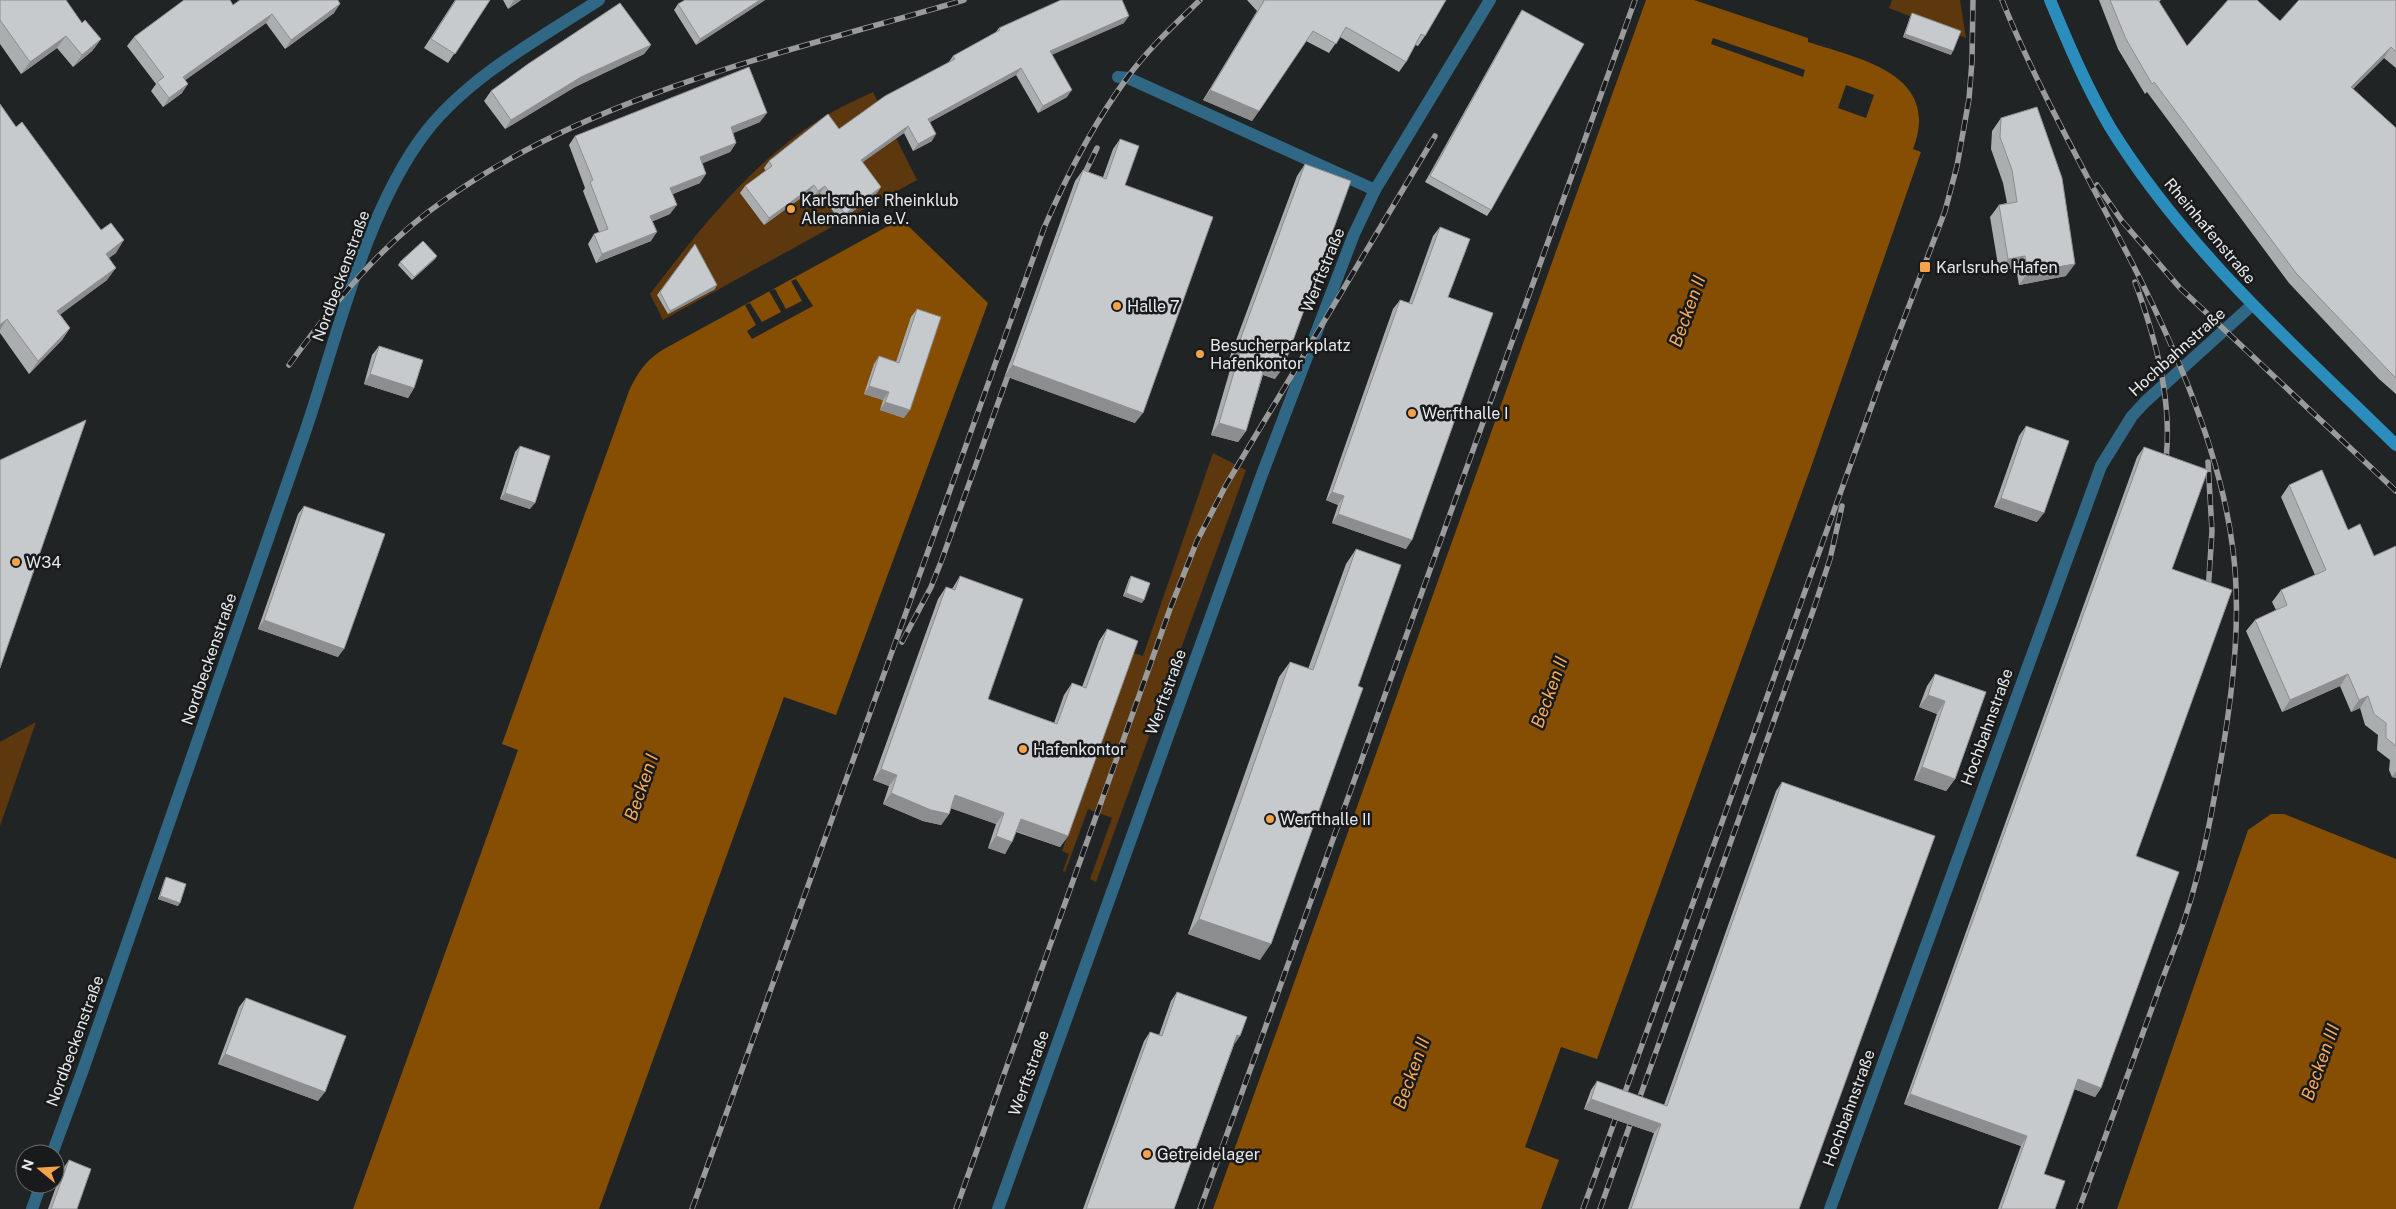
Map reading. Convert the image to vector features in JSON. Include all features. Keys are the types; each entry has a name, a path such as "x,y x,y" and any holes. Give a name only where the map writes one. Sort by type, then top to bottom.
{"main road":[{"name":"Rheinhafenstraße","path":"2050,0 2080,71 2110,126 2145,179 2182,225 2252,305 2396,445"}],"street":[{"name":"Nordbeckenstraße","path":"56,1144 297,454 354,280 377,220 410,155 437,119 477,82 599,0"},
{"name":"Werftstraße","path":"998,1209 1261,477 1354,234 1375,190 1490,0"},
{"path":"1118,77 1128,78 1375,190"},
{"name":"Hochbahnstraße","path":"1830,1209 2101,466 2132,416 2145,402 2252,305"},
{"path":"32,1209 37,1194"}],"shaded area":[{"path":"1892,0 1960,0 1966,38 1889,8"},
{"name":"Karlsruher Rheinklub Alemannia e.V.","path":"873,92 917,180 663,320 650,294 688,245 729,198 773,155 797,136 828,114"},
{"path":"1213,453 1246,470 1096,882 1090,879 1112,818 1088,809 1065,872 1063,871 1069,854 1062,851 1130,652 1143,656"},
{"path":"36,722 0,826 0,742"}],"water":[{"name":"Becken II","path":"1646,0 1694,0 1808,38 1808,42 1850,55 1891,74 1906,87 1916,103 1919,124 1913,149 1921,152 1810,470 1597,1059 1561,1047 1525,1147 1559,1160 1541,1209 1213,1209"},
{"name":"Becken I","path":"901,219 988,303 836,715 784,697 599,1209 353,1209 518,750 502,744 629,391 636,378 647,362 664,349"},
{"name":"Becken III","path":"2271,814 2284,814 2396,859 2396,1209 2117,1209 2248,830"}],"pier":[{"path":"1713,38 1805,70 1803,77 1711,44"},
{"path":"1846,85 1874,95 1866,118 1838,108"},
{"path":"796,279 813,306 752,339 747,331 756,325 745,305 750,303 762,322 781,312 769,291 775,289 786,309 802,301 791,281"}],"building":[{"path":"0,0 66,0 82,23 85,20 101,39 82,55 66,36 30,62 0,20"},
{"path":"184,0 230,0 233,5 240,0 338,0 340,4 291,40 272,14 183,77 188,84 169,98 157,82 164,77 134,37"},
{"path":"456,0 490,0 455,54 431,39"},
{"path":"685,0 760,0 700,39 678,4"},
{"path":"1061,0 1122,0 1129,16 1050,51 1072,90 1043,106 1021,68 928,119 936,134 918,144 908,126 861,160 881,187 845,214 825,186 818,191 814,185 769,218 745,186 772,166 769,161 828,114 839,129 885,96 955,59 953,56 1000,30 999,28"},
{"path":"1263,0 1446,0 1425,36 1421,34 1406,62 1346,27 1336,44 1313,31 1259,111 1210,90"},
{"path":"2110,0 2158,0 2187,46 2228,0 2257,0 2280,21 2299,0 2396,0 2396,52 2391,47 2351,87 2396,128 2396,378 2296,273 2154,82 2152,84 2126,39"},
{"path":"620,3 651,45 581,77 511,120 491,91"},
{"path":"1522,10 1584,44 1491,210 1430,176"},
{"path":"1912,13 1961,31 1953,51 1905,34"},
{"path":"749,67 767,113 731,127 736,143 700,157 706,174 670,188 677,205 650,216 657,232 602,254 594,234 608,229 590,182 593,180 575,136"},
{"path":"0,104 16,127 22,122 101,230 111,223 124,240 106,254 116,268 57,311 70,328 38,361 7,319 0,325"},
{"path":"2037,107 2062,178 2075,264 2028,272 2025,256 2008,259 1999,205 2017,202 2012,170 2000,137 2001,118"},
{"name":"Halle 7","path":"1120,139 1139,146 1125,185 1213,217 1143,413 1012,365 1083,170 1106,179"},
{"path":"1305,164 1351,181 1283,368 1266,362 1246,431 1219,423 1240,352 1236,351"},
{"name":"Werfthalle I","path":"1440,227 1470,239 1448,297 1493,313 1412,540 1338,514 1344,496 1332,492 1400,300 1412,304"},
{"path":"423,241 437,256 414,277 400,262"},
{"path":"695,244 717,285 670,311 660,292"},
{"path":"917,309 941,317 910,410 885,402 889,392 869,386 879,356 899,363"},
{"path":"379,346 423,360 414,388 370,374"},
{"name":"W34","path":"86,420 0,668 0,460"},
{"path":"2026,426 2069,441 2044,513 2001,498"},
{"path":"520,446 550,456 535,503 505,493"},
{"path":"2144,447 2208,470 2172,569 2232,590 2136,856 2179,872 2101,1088 2078,1079 2044,1174 2065,1181 2055,1209 2001,1209 2027,1136 1910,1094"},
{"path":"2322,470 2348,530 2360,524 2374,556 2396,546 2396,746 2386,738 2386,723 2374,714 2368,696 2359,700 2348,674 2290,700 2255,620 2287,605 2281,590 2326,570 2289,485"},
{"path":"304,506 385,534 344,649 264,620"},
{"name":"Werfthalle II","path":"1356,549 1401,565 1358,686 1363,688 1271,944 1199,919 1290,662 1313,670"},
{"path":"960,576 1023,599 988,699 1057,724 1072,683 1086,688 1107,629 1138,641 1068,836 1021,819 1012,842 996,836 1004,813 955,795 949,814 931,810 891,793 897,775 881,769 946,587 955,590"},
{"path":"1131,576 1150,583 1144,600 1126,593"},
{"path":"1935,674 1986,692 1955,779 1922,767 1945,701 1928,695"},
{"path":"1782,782 1935,836 1799,1209 1631,1209 1661,1124 1591,1099 1597,1081 1667,1106"},
{"path":"166,877 186,884 180,903 160,896"},
{"name":"Getreidelager","path":"1177,992 1247,1017 1240,1036 1237,1035 1174,1209 1086,1209 1150,1032 1162,1036"},
{"path":"246,998 346,1036 325,1092 225,1054"},
{"path":"69,1160 91,1169 77,1209 51,1209 57,1194 65,1194 65,1171"}],"railway":[{"path":"289,365 360,275 401,235 446,199 504,162 566,130 630,103 696,79 964,0"},
{"path":"692,1209 1044,228 1081,150 1115,95 1152,47 1200,0"},
{"path":"1200,1209 1635,0"},
{"path":"1583,1209 1882,377 1945,211 1957,166 1969,99 1973,0"},
{"path":"2002,0 2046,97 2144,286 2187,383 2209,444 2221,486 2230,529 2235,574 2236,622 2231,694 2208,831 2198,875 2182,928 2079,1209"},
{"path":"956,1209 1170,609 1197,541 1226,485 1435,136"},
{"path":"1080,183 1097,148"},
{"path":"2097,185 2122,221 2180,288 2396,491"},
{"path":"2135,282 2150,326 2165,396 2167,420 2165,467"},
{"path":"902,642 931,587 941,562 1012,364"},
{"path":"2208,462 2212,531 2208,593"},
{"path":"1600,1209 1814,608 1830,559 1842,506"}],"place":[{"name":"Karlsruher Rheinklub Alemannia e.V.","path":"791,209"},
{"name":"Karlsruhe Hafen","path":"1925,267"},
{"name":"Halle 7","path":"1117,306"},
{"name":"Besucherparkplatz Hafenkontor","path":"1200,354"},
{"name":"Werfthalle I","path":"1412,413"},
{"name":"W34","path":"16,562"},
{"name":"Hafenkontor","path":"1023,749"},
{"name":"Werfthalle II","path":"1270,819"},
{"name":"Getreidelager","path":"1147,1154"}]}
